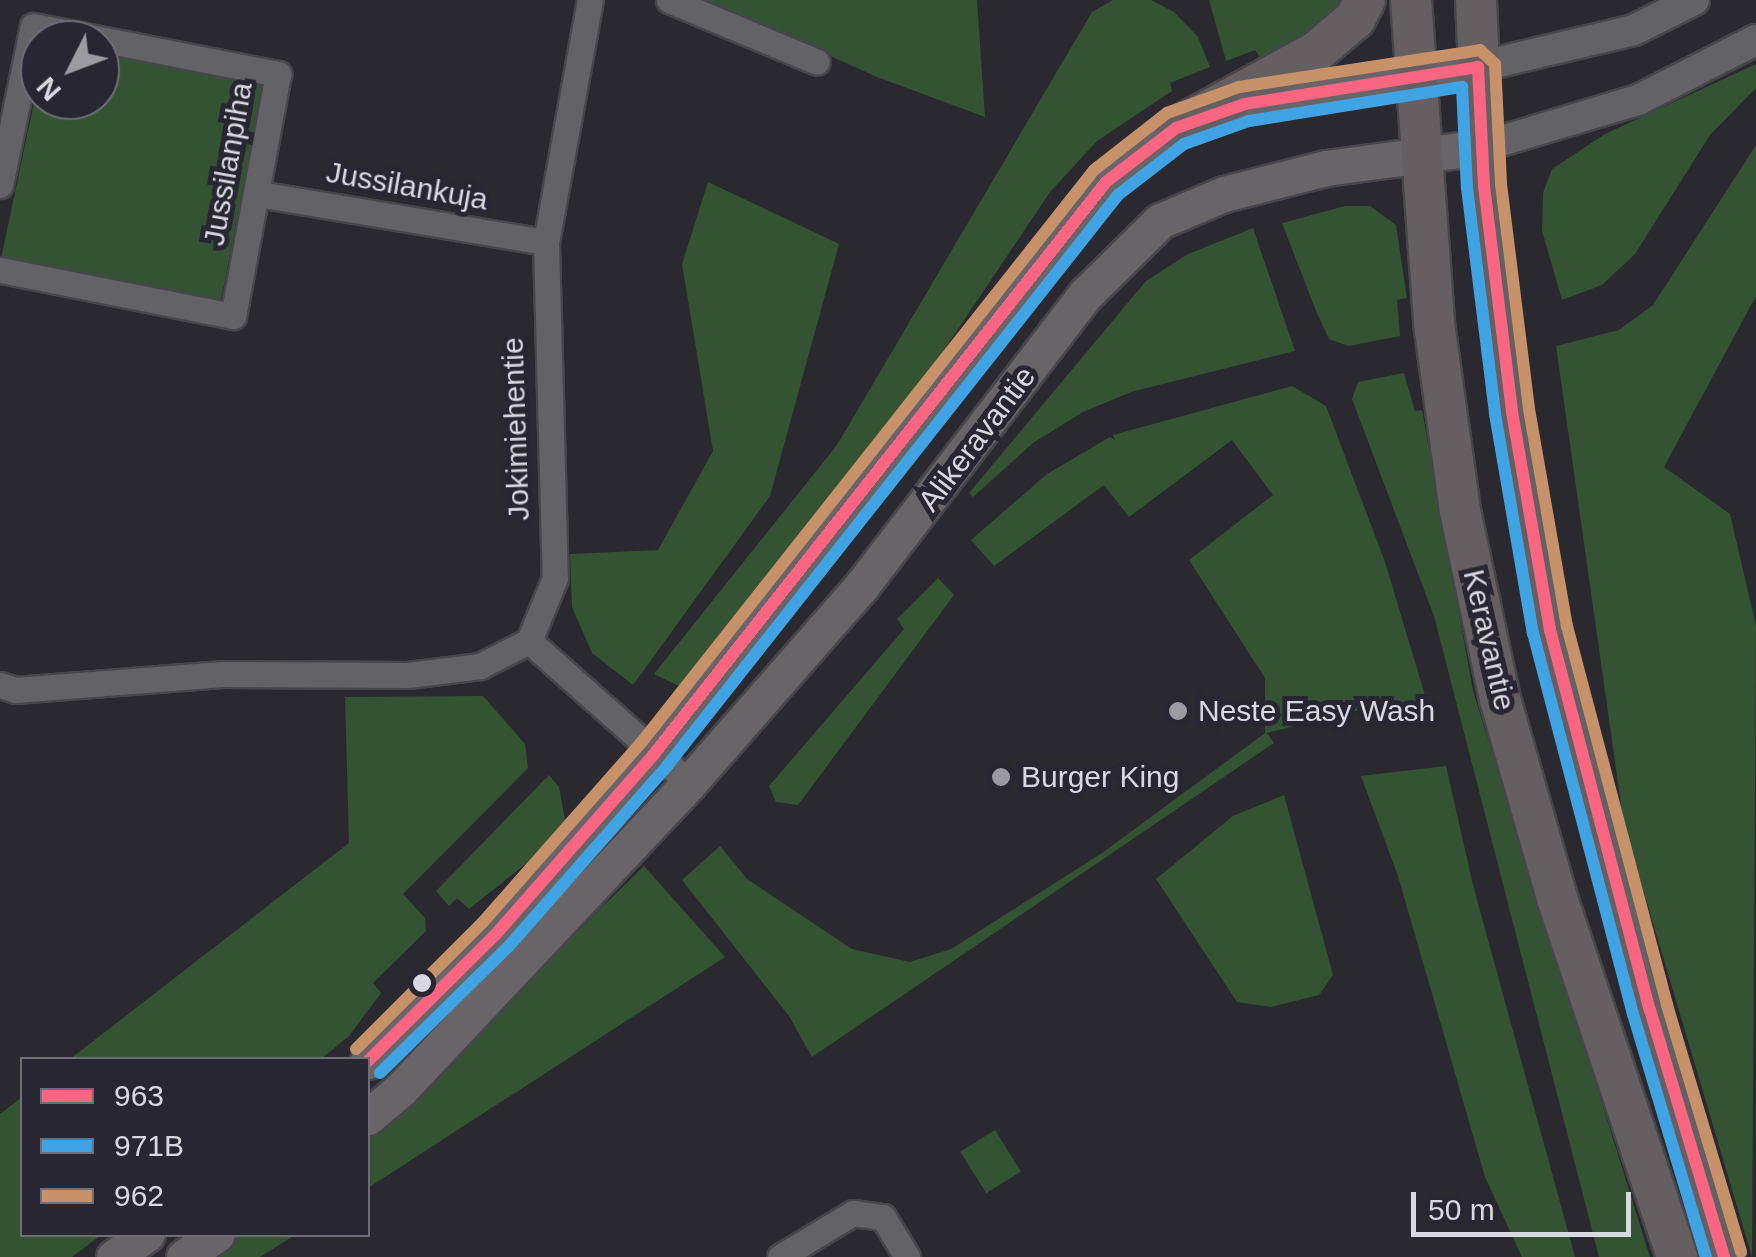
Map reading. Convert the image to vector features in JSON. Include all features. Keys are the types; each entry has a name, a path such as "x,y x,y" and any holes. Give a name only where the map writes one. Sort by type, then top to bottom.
{"main road":[{"path":"1176,128 1316,52 1355,20 1365,0"},
{"name":"Keravantie","path":"1410,0 1434,322 1460,511 1500,699 1557,898 1677,1257"},
{"name":"Keravantie","path":"1476,0 1481,147 1512,412 1550,630 1650,1010 1724,1257"},
{"name":"Alikeravantie","path":"370,1059 496,934 654,754 909,438 1075,216 1106,182 1176,128 1245,104 1478,67"},
{"name":"Alikeravantie","path":"370,1115 439,1050 689,783 872,574 1086,294 1160,221 1224,194 1326,168 1481,147"},
{"path":"114,1257 143,1237"},
{"path":"184,1257 213,1237"}],"street":[{"name":"Jokimiehentie","path":"529,640 555,578 546,242 590,0"},
{"path":"669,0 817,62"},
{"name":"Alikeravantie","path":"1478,67 1634,30 1694,0"},
{"name":"Jussilanpiha","path":"0,185 32,26 278,74 233,316 0,270"},
{"name":"Alikeravantie","path":"1481,147 1638,100 1756,40"},
{"name":"Jussilankuja","path":"258,194 546,242"},
{"path":"0,685 15,690 222,674 408,675 480,666 529,640 689,783"},
{"path":"780,1257 852,1214 882,1217 907,1257"}],"green space":[{"path":"706,0 977,0 985,117 877,77"},
{"path":"1113,0 1151,0 1174,12 1198,37 1210,67 1170,83 1172,91 1097,141 1050,192 938,359 715,658 679,686 654,674 837,445 1092,12"},
{"path":"1209,0 1344,0 1329,20 1261,59 1255,50 1226,61"},
{"path":"120,56 263,84 220,305 1,259 30,120 120,120"},
{"path":"1756,64 1756,88 1710,135 1635,254 1602,285 1562,300 1542,231 1543,193 1552,169 1605,134"},
{"path":"1756,145 1756,296 1664,467 1730,514 1756,626 1752,1257 1624,825 1556,346 1619,330 1653,305"},
{"path":"708,182 839,244 770,496 633,685 592,653 572,607 570,554 658,550 713,451 682,264"},
{"path":"1345,206 1370,206 1396,225 1407,298 1397,300 1400,336 1348,346 1329,339 1316,311 1282,223"},
{"path":"1253,228 1295,351 1131,392 1083,412 1033,443 973,497 969,493 1146,281 1188,254"},
{"path":"1404,373 1415,411 1422,410 1473,691 1650,1257 1599,1257 1434,616 1352,399 1358,382"},
{"path":"1292,386 1326,406 1385,562 1427,702 1376,706 1267,733 1274,743 812,1057 789,1016 682,880 720,846 747,879 852,949 910,962 951,949 1102,853 1265,733 1265,678 1189,560 1273,495 1232,440 1129,517 1104,485 994,566 971,540 1047,474 1110,437 1115,440 1113,435"},
{"path":"938,578 954,595 798,805 776,802 769,786 904,629 897,619"},
{"path":"483,696 525,744 528,768 403,894 425,918 426,931 373,983 381,993 349,1036 323,1057 73,1057 349,843 345,697"},
{"path":"1446,766 1473,885 1575,1257 1522,1257 1485,1177 1398,876 1361,776"},
{"path":"549,775 559,787 565,820 532,859 469,909 457,898 449,906 436,891"},
{"path":"1284,795 1333,975 1319,995 1271,1007 1237,1002 1156,879 1233,816"},
{"path":"644,866 725,957 370,1187 370,1133"},
{"path":"20,1099 20,1237 98,1237 72,1257 0,1257 0,1114"},
{"path":"995,1130 1021,1172 986,1193 960,1152"},
{"path":"235,1237 292,1237 260,1257 205,1257"}],"transit line":[{"name":"962","path":"356,1049 483,922 641,743 1094,170 1167,113 1239,87 1480,50 1495,64 1501,184 1529,409 1567,626 1667,1005 1741,1252"},
{"name":"963","path":"370,1059 496,934 654,754 1106,182 1176,128 1245,104 1478,67 1484,186 1512,412 1550,630 1650,1010 1724,1257"},
{"name":"971B","path":"380,1073 509,946 667,766 1118,195 1184,144 1249,121 1462,87 1467,188 1495,414 1533,633 1633,1014 1706,1257"}],"place":[{"name":"Neste Easy Wash","path":"1178,711"},
{"name":"Burger King","path":"1001,777"}]}
